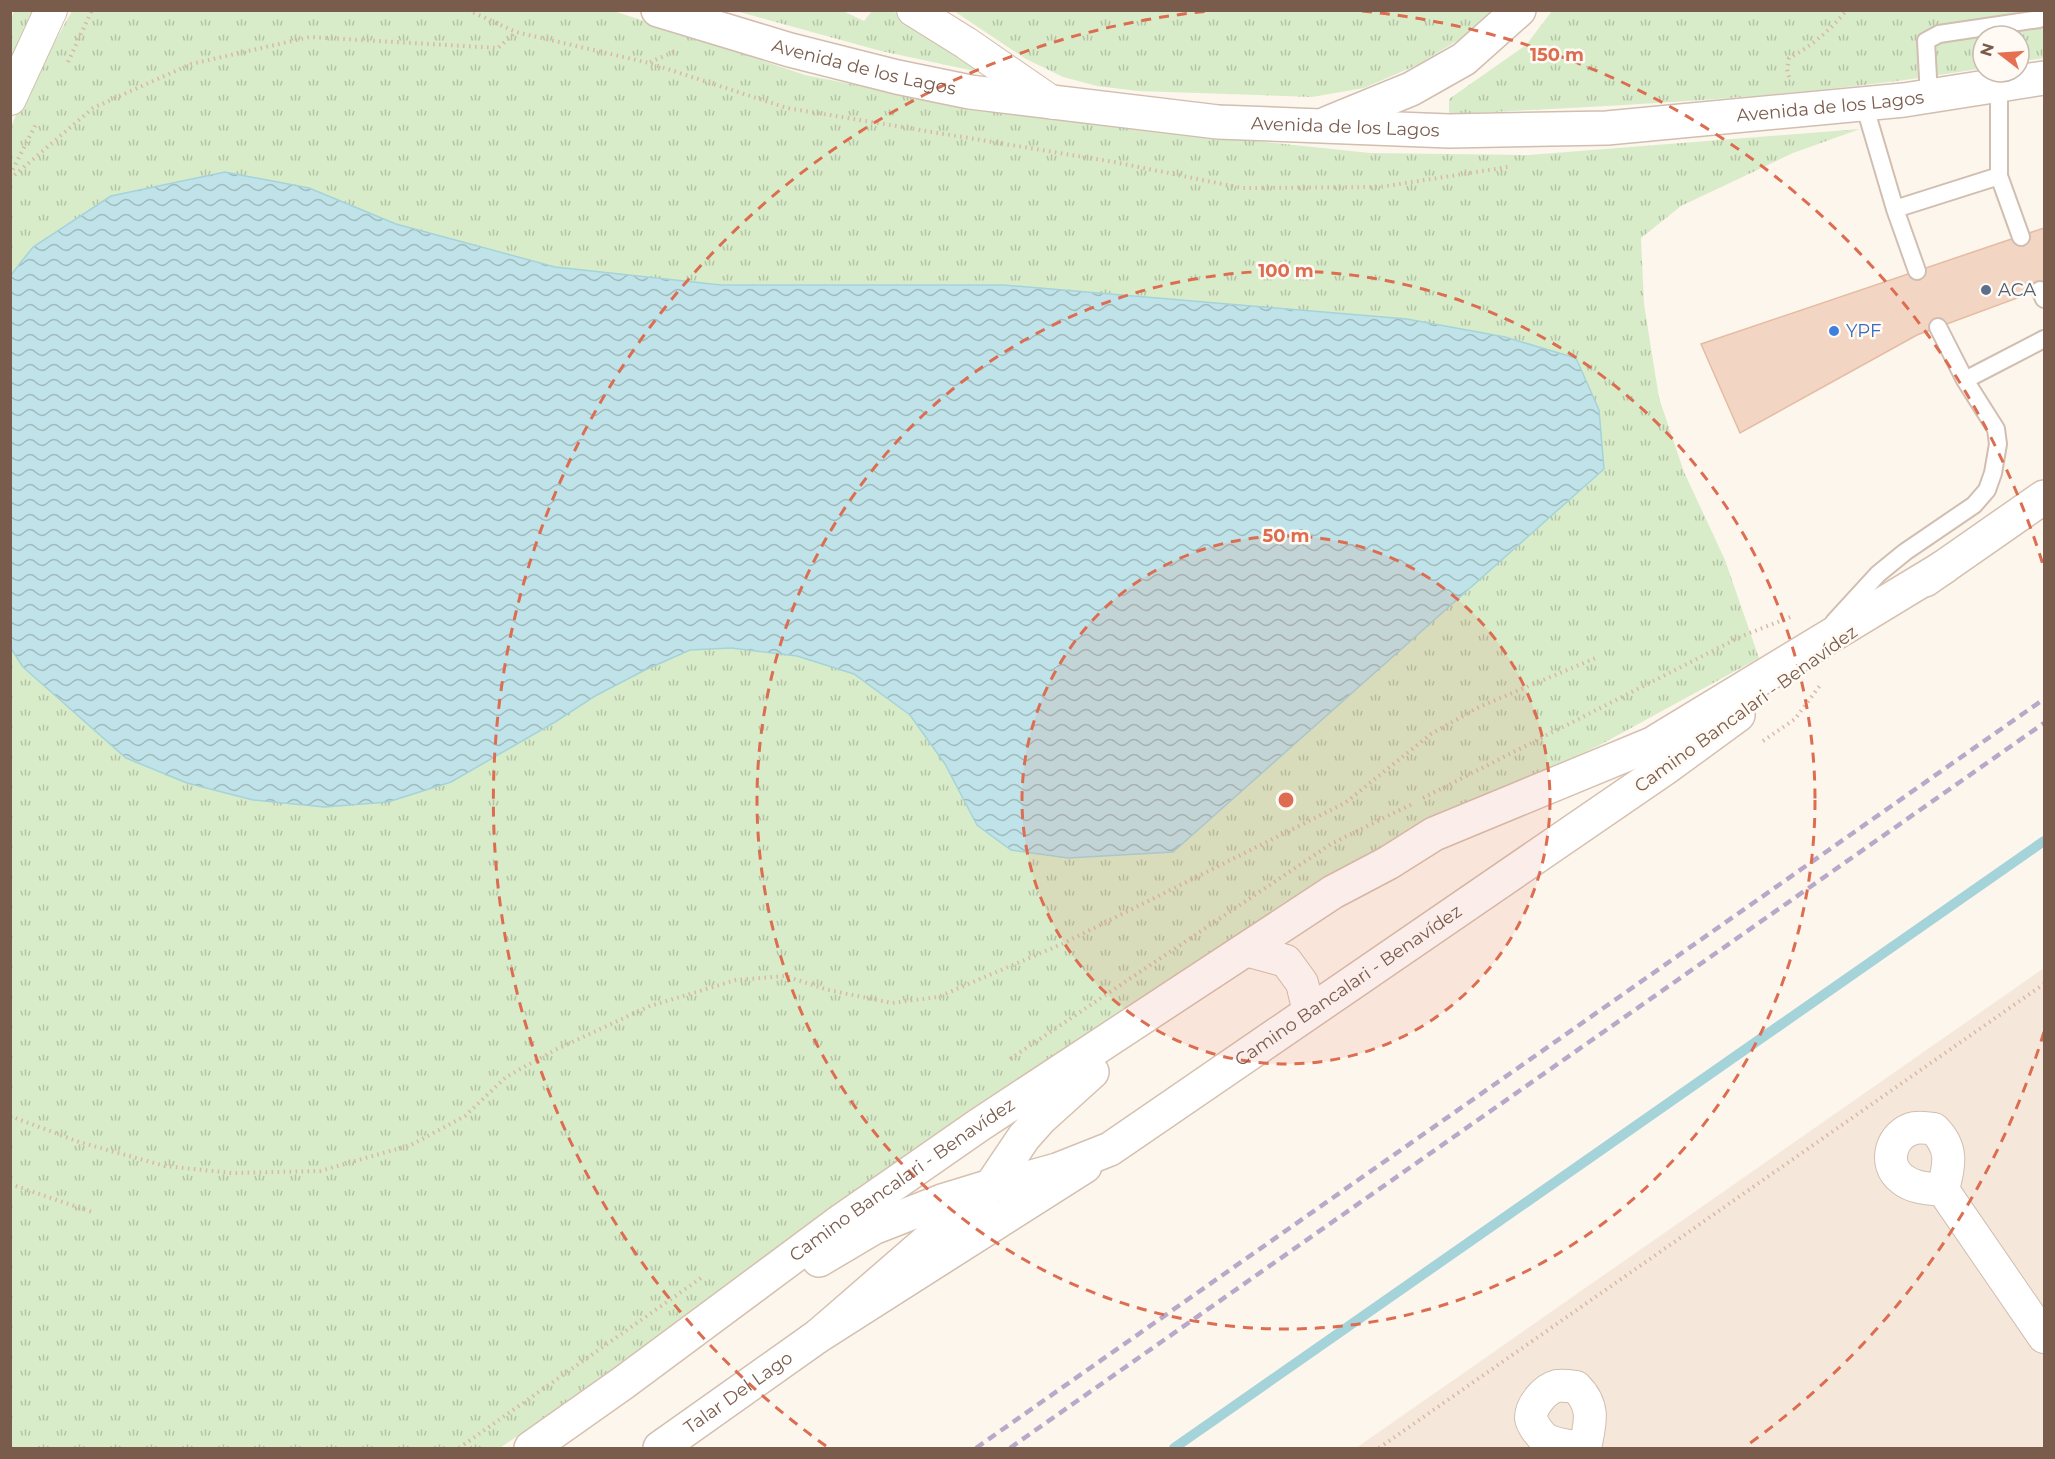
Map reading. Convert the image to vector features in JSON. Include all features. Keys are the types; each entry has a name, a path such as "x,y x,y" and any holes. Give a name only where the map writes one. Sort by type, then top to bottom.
{"main road":[{"name":"Avenida de los Lagos","path":"658,10 790,50 897,77 970,92 1218,122 1318,127 1449,131 1607,128 1864,104 2044,78"},
{"path":"1318,127 1411,89 1464,59 1520,10"},
{"name":"Camino Bancalari - Benavídez","path":"706,1322 873,1228 942,1201 991,1186 1028,1179 1110,1149 1664,769 2044,497"},
{"name":"Camino Bancalari - Benavídez","path":"531,1449 841,1221 979,1125 1333,892 1388,863 1434,834 1652,744 1944,567"},
{"path":"818,1336 991,1186 1024,1137 1050,1108 1130,1041 1246,950"},
{"path":"818,1336 1110,1149"},
{"name":"Talar Del Lago","path":"660,1449 818,1336"}],"street":[{"path":"10,99 51,10"},
{"path":"913,10 966,43 1053,103"},
{"path":"1246,950 1286,961 1302,983 1310,1012"},
{"path":"1943,1191 2044,1337"}],"lane":[{"path":"1929,96 1926,42 1939,34 2039,19 2044,16"},
{"path":"1999,85 1999,176 2020,237"},
{"path":"1864,104 1895,210 1917,271"},
{"path":"1895,210 1999,176"},
{"path":"1810,649 1878,573 1974,505 1987,490 1997,455 1996,429 1965,380 1938,327"},
{"path":"1965,380 2044,339"}],"path":[{"path":"1797,110 1787,69 1789,58 1803,51 1825,34 1847,10"},
{"path":"10,179 93,108 191,64 310,37 498,48 516,32"},
{"path":"10,1116 79,1142 165,1166 232,1173 320,1171 411,1145 465,1116 506,1077 555,1050 650,1006 736,980 785,976 828,990 892,1003 938,997 1062,944 1345,803 1431,734 1479,707 1598,657"},
{"path":"1379,1449 2044,984"},
{"path":"10,1184 95,1213"}],"shaded area":[{"path":"2044,968 2044,1448 1356,1448"}],"green space":[{"path":"14,11 34,11 11,59 11,19"},
{"path":"72,11 614,11 805,75 932,100 1086,123 1370,153 1529,155 1860,129 1793,153 1681,206 1641,238 1644,304 1659,398 1684,472 1725,560 1759,658 1598,746 1398,838 1241,932 500,1448 11,1448 10,647 23,667 126,758 187,783 253,800 324,807 555,722 595,696 690,650 731,648 797,656 854,674 910,715 945,764 1576,358 1505,337 1407,319 1003,285 721,285 555,267 396,224 309,188 33,247 11,275 11,127 23,98"},
{"path":"736,11 843,11 864,21 872,11 893,11 937,39 979,72 881,51"},
{"path":"954,11 1491,11 1460,39 1417,65 1364,88 1312,97 1138,91 1097,86 1063,77 1026,59"},
{"path":"1552,11 2044,11 2044,58 2031,60 2031,24 1971,24 1971,70 1850,87 1717,99 1449,114 1449,99 1526,45"}],"water":[{"path":"225,172 309,188 396,224 555,267 721,285 1003,285 1407,319 1505,337 1576,358 1599,410 1604,469 1173,852 1068,858 1011,850 977,825 945,764 910,715 854,674 797,656 731,648 690,650 645,670 595,696 555,722 451,782 388,802 324,807 253,800 187,783 126,758 23,667 10,647 11,275 33,247 111,196"}],"building":[{"name":"YPF","path":"2044,228 2044,288 1917,335 1740,433 1701,344"}],"waterway":[{"path":"1174,1448 2044,841"}],"railway":[{"path":"976,1448 2044,699"},
{"path":"1010,1448 2044,723"}],"place":[{"name":"ACA","path":"1986,290"},
{"name":"YPF","path":"1834,331"}]}
